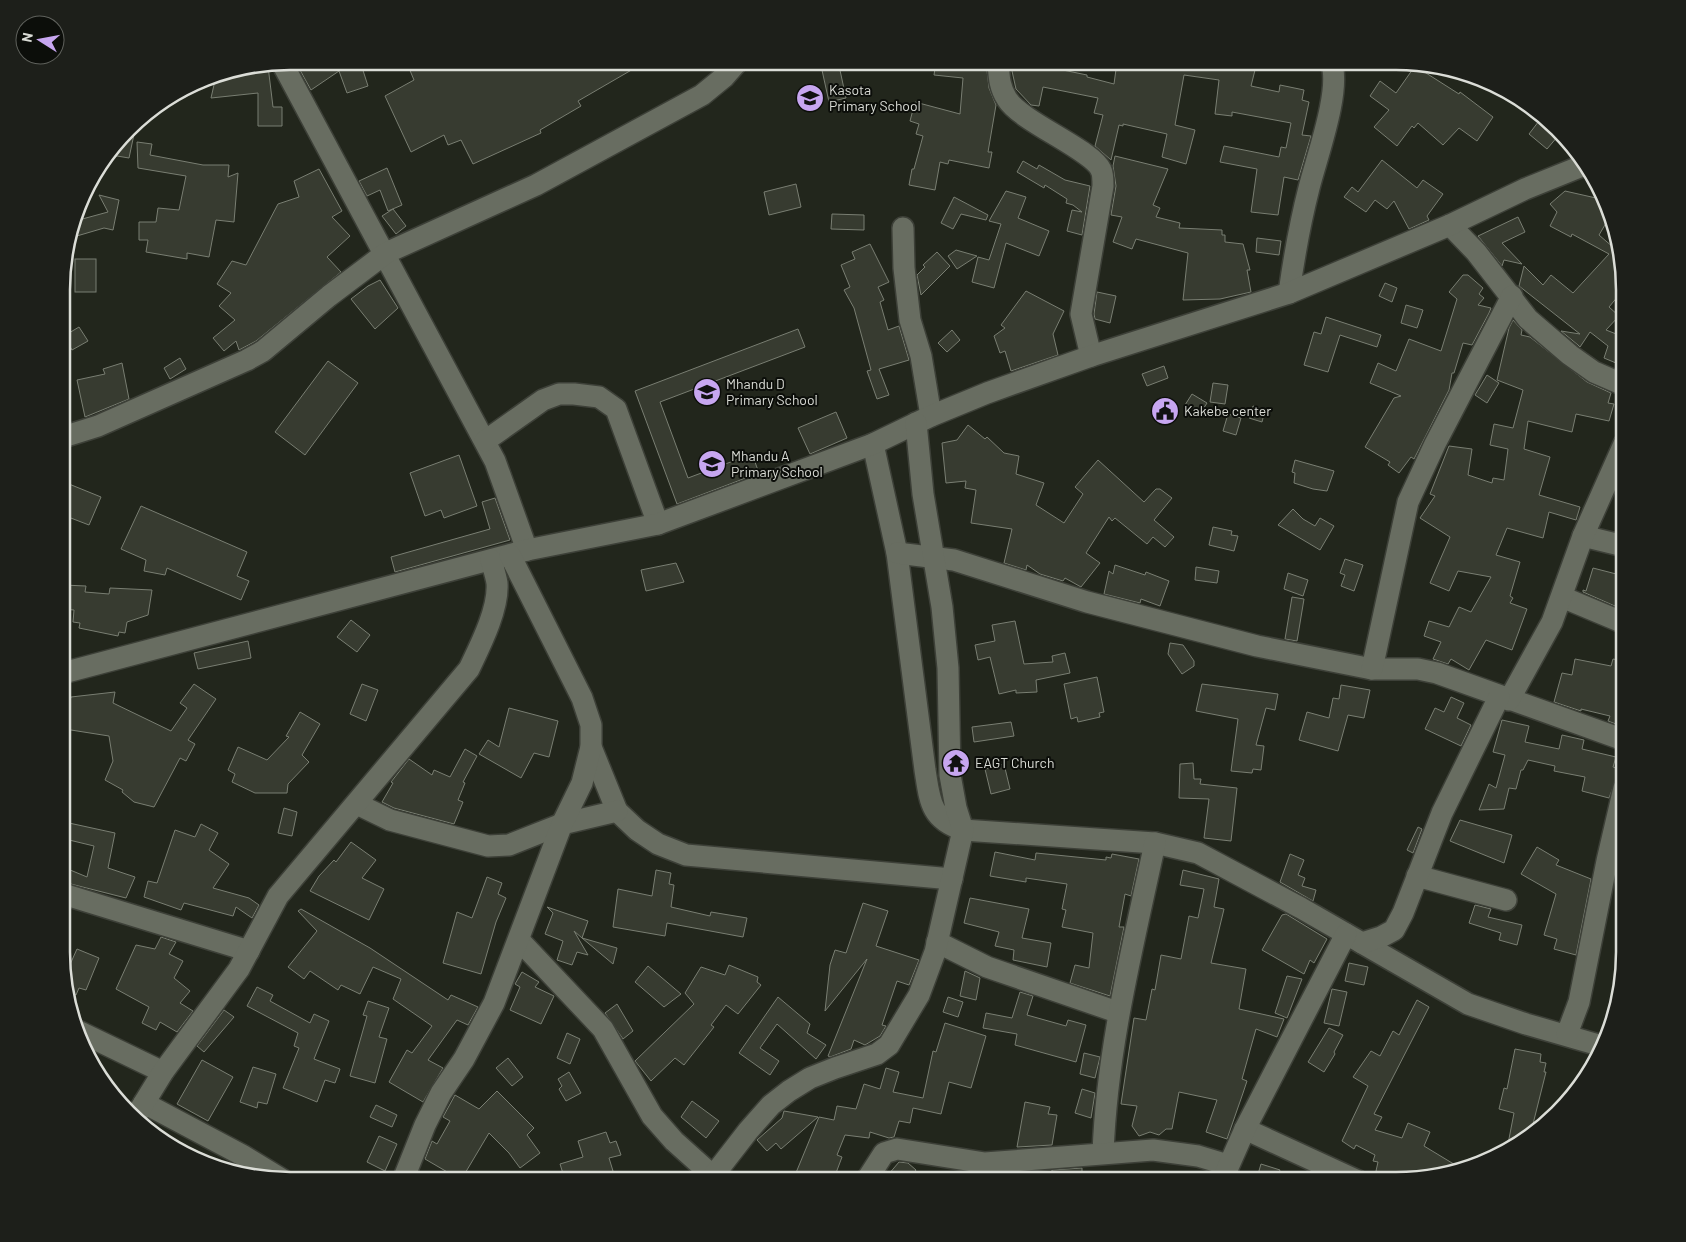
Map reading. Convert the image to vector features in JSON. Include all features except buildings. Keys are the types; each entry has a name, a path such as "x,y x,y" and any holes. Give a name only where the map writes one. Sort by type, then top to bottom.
{"street":[{"path":"286,70 386,253 495,461 509,555 582,698 591,726 591,748 582,783 562,824 494,1003 425,1124 406,1172"},
{"path":"70,435 98,426 146,406 263,351 329,296 386,253 536,186 702,95 731,70"},
{"path":"998,70 999,81 1007,100 1058,138 1094,161 1102,171 1103,186 1081,314 1091,356"},
{"path":"1289,293 1296,244 1334,84 1332,70"},
{"path":"70,671 509,555 658,524 873,444 923,420 1091,356 1289,293 1450,225 1525,189 1579,167"},
{"path":"1450,225 1512,296 1528,319 1570,355 1594,372 1616,382"},
{"path":"716,1172 771,1105 789,1091 810,1078 877,1054 889,1045 919,994 937,942 963,830 956,808 950,775 948,668 942,607 923,494 921,356 910,320 904,268 904,228"},
{"path":"1372,669 1408,502 1435,444 1512,296"},
{"path":"485,441 544,400 566,394 599,397 616,409 658,524"},
{"path":"873,444 897,553 931,806 947,825 963,830 1155,843 1174,846 1212,860 1468,1004 1526,1024 1595,1044"},
{"path":"1354,939 1382,938 1394,930 1442,813 1504,699 1543,641 1562,597 1583,536 1616,462"},
{"path":"1583,536 1616,544"},
{"path":"897,553 954,560 1087,602 1192,630 1372,669 1411,669 1436,673 1504,699 1616,737"},
{"path":"268,1171 242,1155 140,1110 163,1072 239,968 278,896 469,669 482,642 493,610 497,584 509,555"},
{"path":"1562,597 1616,621"},
{"path":"591,748 617,811 637,830 658,844 686,855 952,879"},
{"path":"356,804 390,820 488,846 509,845 562,824 617,811"},
{"path":"1566,1034 1579,1002 1616,822"},
{"path":"1103,1153 1105,1112 1118,1012 1155,843"},
{"path":"1417,876 1506,900"},
{"path":"70,896 248,951"},
{"path":"1225,1172 1244,1129 1354,939"},
{"path":"519,940 602,1029 652,1116 674,1142 705,1172"},
{"path":"937,942 987,967 1118,1012"},
{"path":"87,1035 163,1072"},
{"path":"1244,1129 1338,1172"},
{"path":"871,1172 884,1153 897,1149 985,1163 1153,1150 1198,1156 1223,1172"}],"place":[{"name":"Kasota Primary School","path":"810,98"},
{"name":"Mhandu D Primary School","path":"707,392"},
{"name":"Kakebe center","path":"1165,411"},
{"name":"Mhandu A Primary School","path":"712,464"},
{"name":"EAGT Church","path":"956,763"}]}
